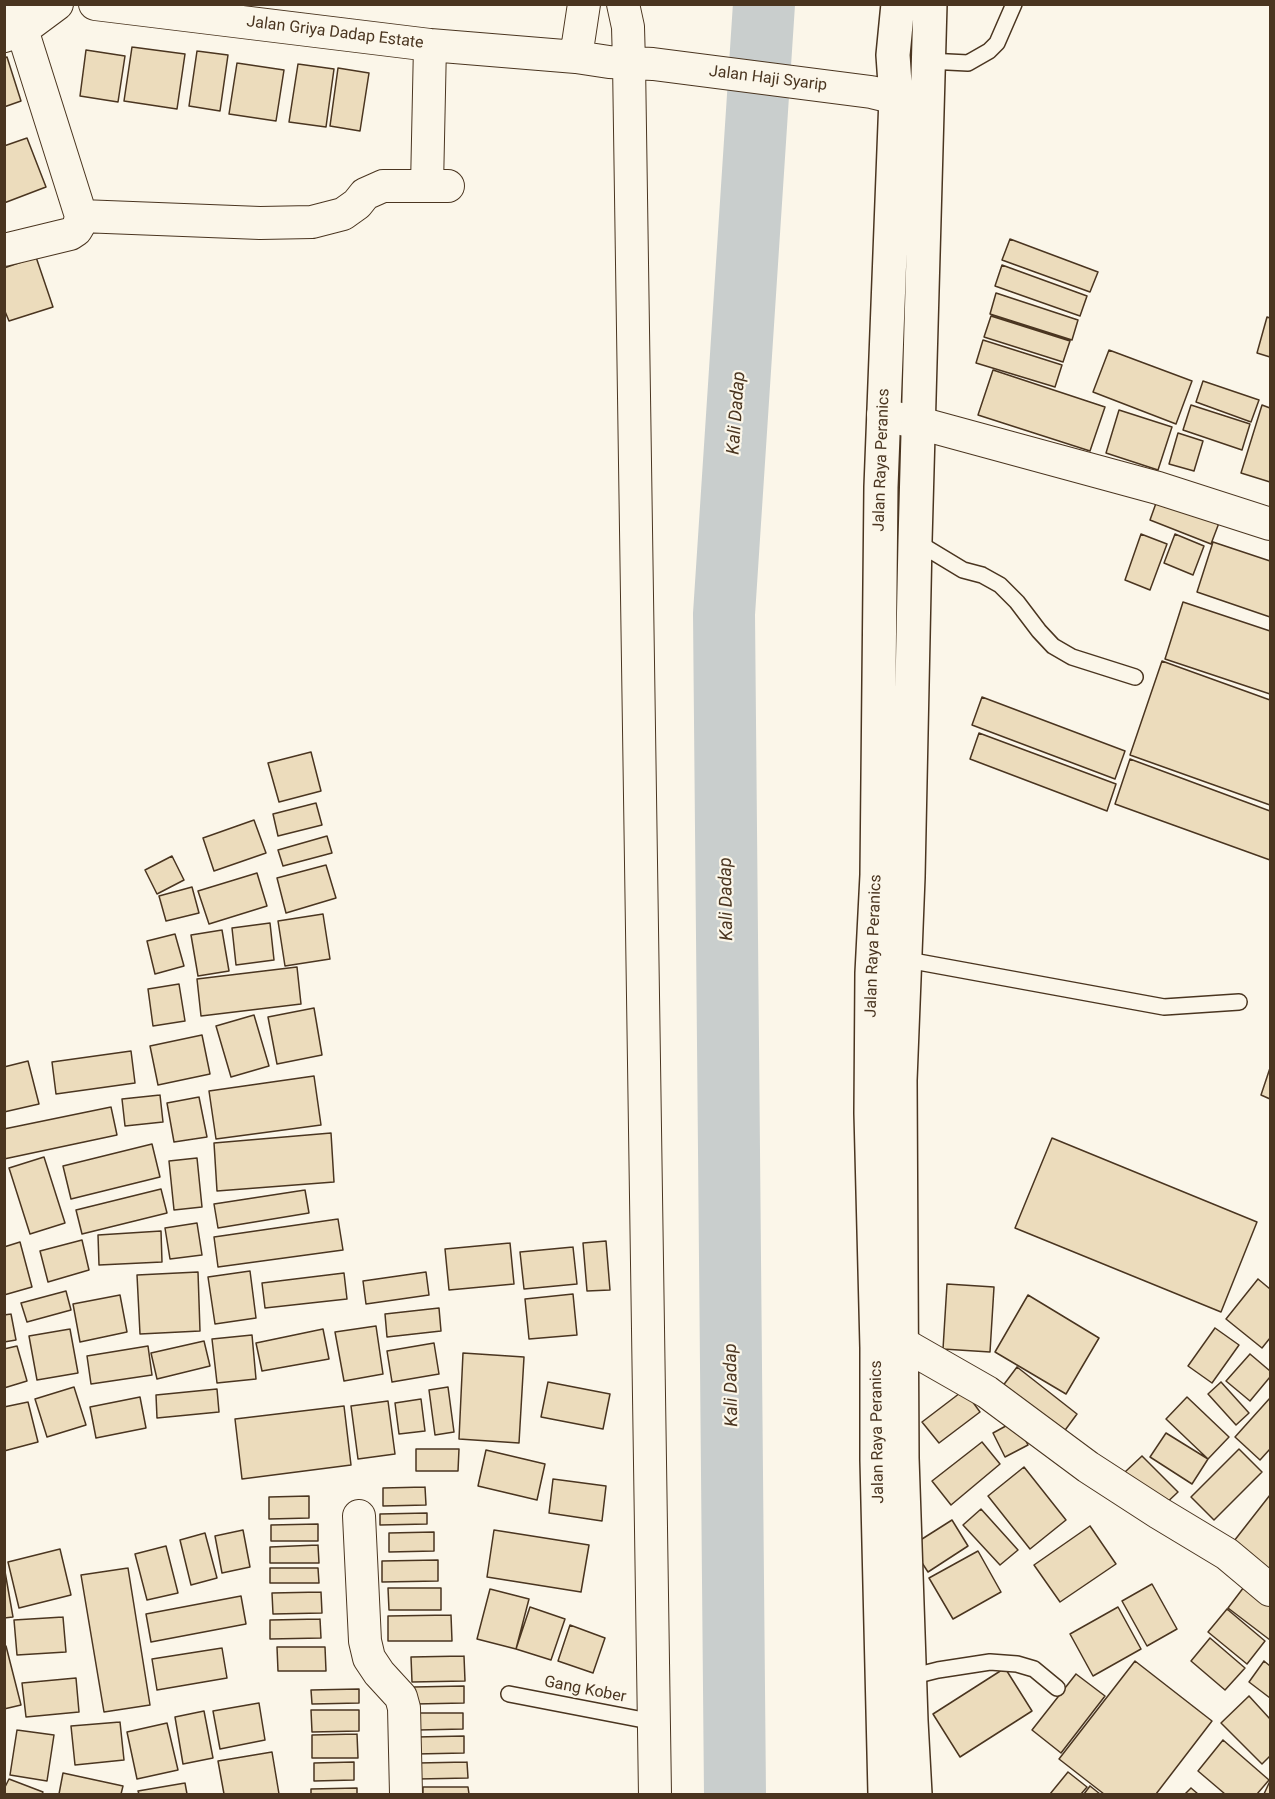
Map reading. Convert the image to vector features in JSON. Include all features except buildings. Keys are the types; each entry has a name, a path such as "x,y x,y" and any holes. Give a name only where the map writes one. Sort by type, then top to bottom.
{"street":[{"path":"4,250 70,234 76,230 81,216 14,23 57,4"},
{"name":"Jalan Griya Dadap Estate","path":"95,4 430,45 632,64"},
{"path":"576,57 584,4"},
{"path":"623,4 632,64 655,1794"},
{"path":"898,4 893,55 911,98"},
{"path":"911,98 928,60 930,4"},
{"path":"81,216 260,223 312,222 343,213 357,204 365,194 383,186 437,186 430,45"},
{"name":"Jalan Haji Syarip","path":"632,64 911,98"},
{"name":"Jalan Raya Peranics","path":"885,1794 896,1680 902,1458 890,1342 900,1080 890,958 877,875 880,487 883,415 911,98"},
{"name":"Jalan Raya Peranics","path":"890,958 915,541 919,423 911,98"},
{"path":"883,415 1158,488 1270,524"},
{"path":"890,1342 987,1392 1088,1467 1227,1554 1270,1590"},
{"path":"359,1516 365,1641 369,1658 401,1697 404,1708 406,1794"},
{"name":"Jalan Raya Peranics","path":"896,1680 915,1794"}],"lane":[{"path":"928,60 968,63 989,51 997,43 1014,4"},
{"path":"915,541 963,570 982,575 1000,585 1053,646 1072,657 1135,677"},
{"path":"890,958 1164,1007 1239,1002"},
{"path":"896,1680 938,1670 990,1662 1017,1664 1034,1669 1057,1688"},
{"name":"Gang Kober","path":"509,1694 654,1722"}],"waterway":[{"name":"Kali Dadap","path":"735,1794 724,614 764,4"}]}
